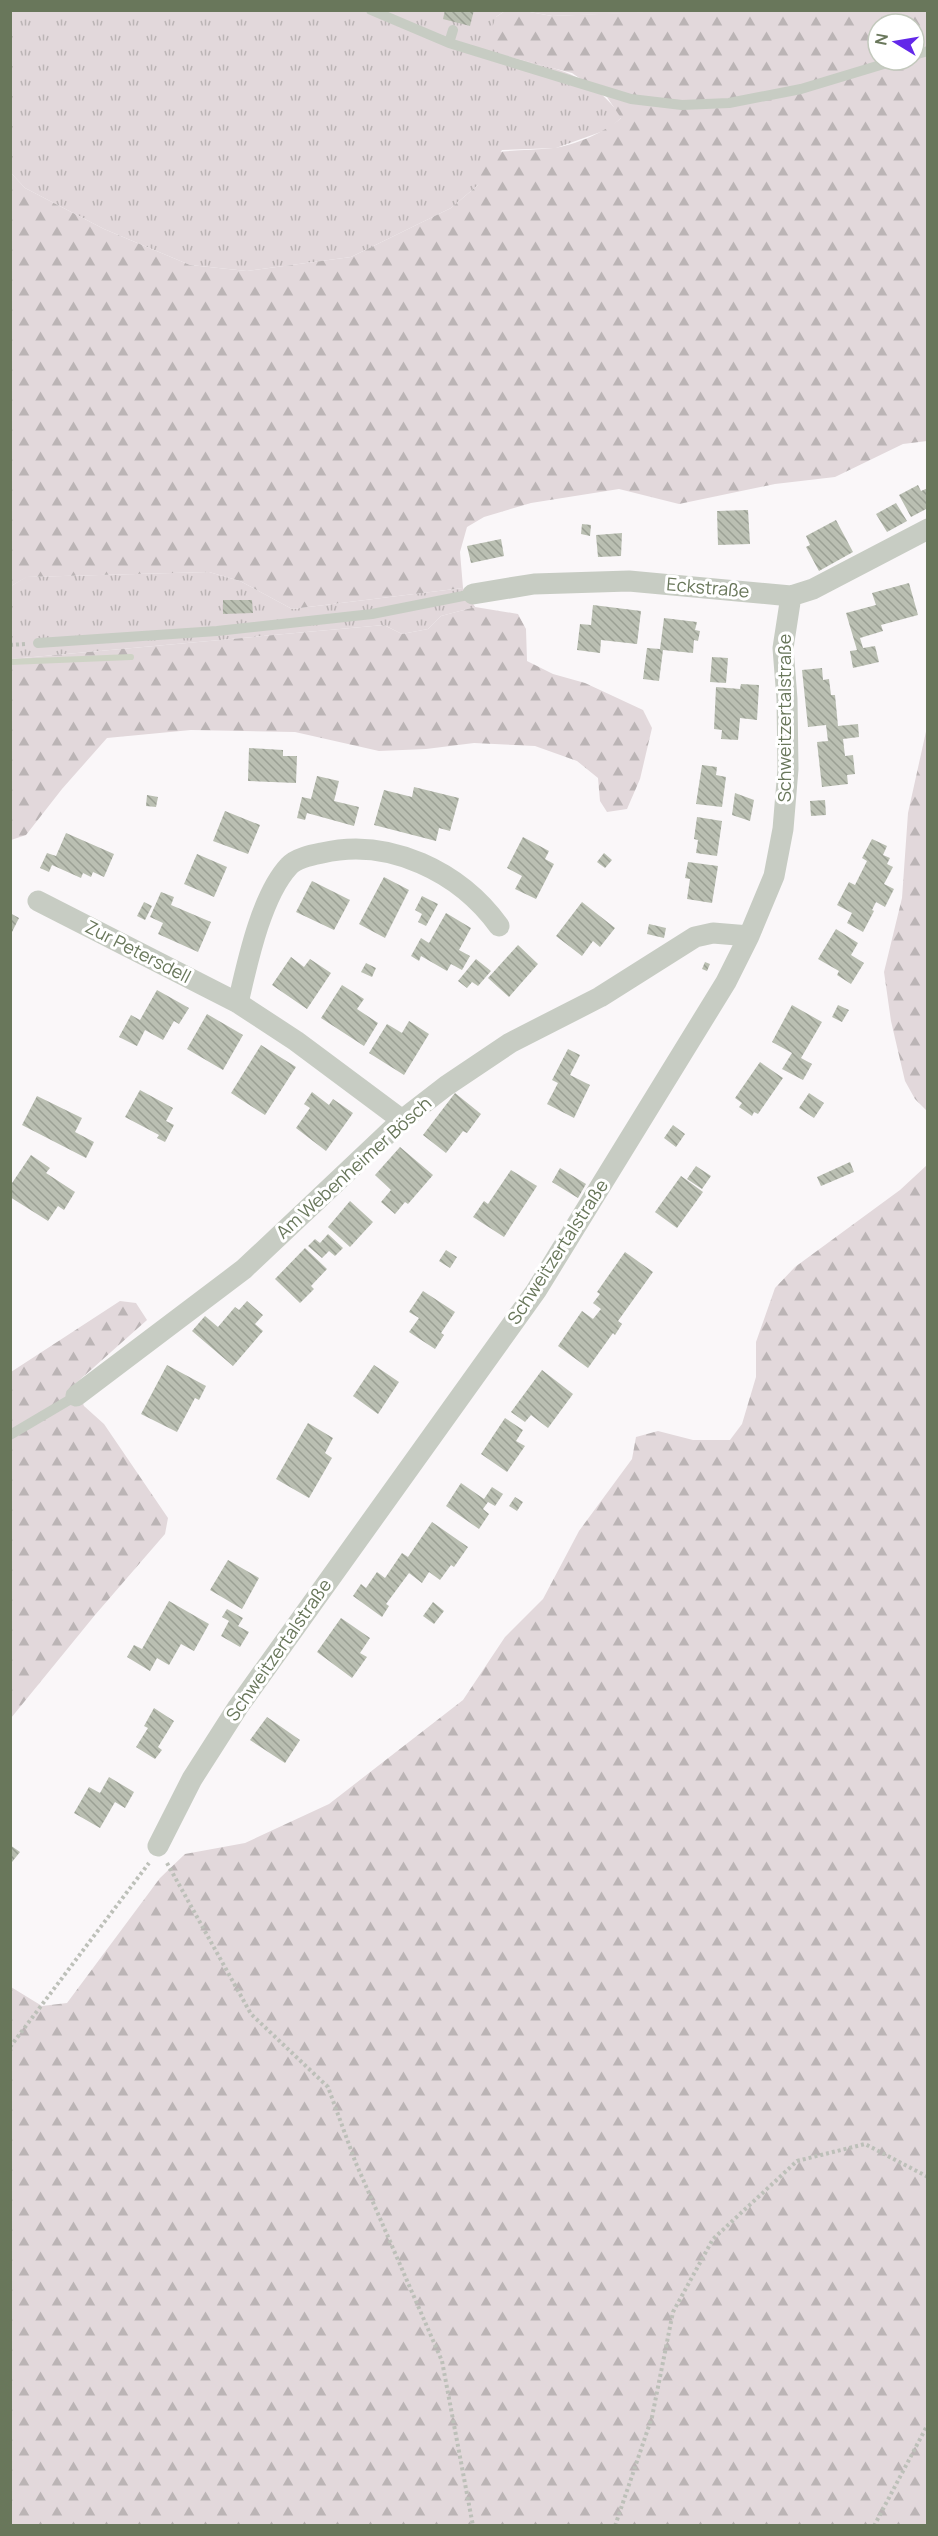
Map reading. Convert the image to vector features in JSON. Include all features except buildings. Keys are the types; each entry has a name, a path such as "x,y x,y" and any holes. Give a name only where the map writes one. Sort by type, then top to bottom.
{"street":[{"name":"Eckstraße","path":"473,594 534,584 619,581 791,596 813,589 927,529"},
{"name":"Schweitzertalstraße","path":"159,1846 192,1779 238,1707 536,1291 726,982 749,936 774,876 783,830 788,734 783,648 791,596"},
{"path":"238,1003 247,962 277,881 291,864 310,856 338,849 373,850 406,856 434,870 464,890 488,911 499,926"},
{"name":"Zur Petersdell","path":"38,901 238,1003 296,1041 402,1119"},
{"name":"Am Webenheimer Bösch","path":"76,1396 244,1269 402,1119 446,1086 510,1043 600,997 695,937 713,933 749,936"}],"lane":[{"path":"371,10 449,43 631,99 682,105 729,103 801,88 866,69"},
{"path":"449,43 453,30"},
{"path":"38,643 217,632 372,614 473,594"},
{"path":"10,1435 76,1396"}],"path":[{"path":"10,2047 144,1870 159,1846 251,2014 328,2087 355,2161 442,2361 473,2526"},
{"path":"615,2526 652,2417 673,2312 712,2239 797,2161 866,2144 927,2177"},
{"path":"874,2526 927,2424"}],"green space":[{"path":"691,10 927,11 927,441 903,444 835,477 775,484 679,504 619,489 531,503 484,517 467,527 460,552 463,588 292,609 240,581 209,572 27,577 11,586 11,173 25,188 104,229 190,265 247,271 351,257 451,208 478,185 483,155 571,144 599,133 621,118 607,97 572,73 502,55 486,44 496,17 505,11 524,11 552,16"},
{"path":"11,11 505,11 496,17 502,55 554,68 583,80 609,101 622,117 609,129 556,148 502,150 478,185 451,208 351,257 247,271 190,265 104,229 25,188 11,173"},
{"path":"524,11 691,11 552,16"},
{"path":"209,572 240,581 292,609 463,588 475,607 441,616 428,629 402,634 384,625 11,659 11,586 26,577"},
{"path":"475,607 518,614 526,629 527,661 553,674 585,683 643,710 652,728 640,779 627,809 607,812 600,801 598,778 577,761 535,746 474,743 426,749 379,751 295,732 191,730 107,738 62,789 26,835 11,840 11,659 384,625 402,634 428,629 441,616"},
{"path":"927,727 927,1111 915,1099 905,1081 891,1021 884,972 902,898 908,813"},
{"path":"927,1165 927,2525 11,2525 11,1987 42,2006 67,2003 160,1878 185,1854 245,1843 329,1804 463,1700 505,1637 543,1599 579,1531 632,1459 636,1437 658,1431 693,1440 730,1440 742,1424 756,1377 756,1342 775,1288 795,1267 900,1190"},
{"path":"120,1301 136,1303 147,1320 75,1384 84,1406 104,1424 168,1518 165,1534 11,1718 11,1372"}],"waterway":[{"path":"10,662 131,657"}]}
